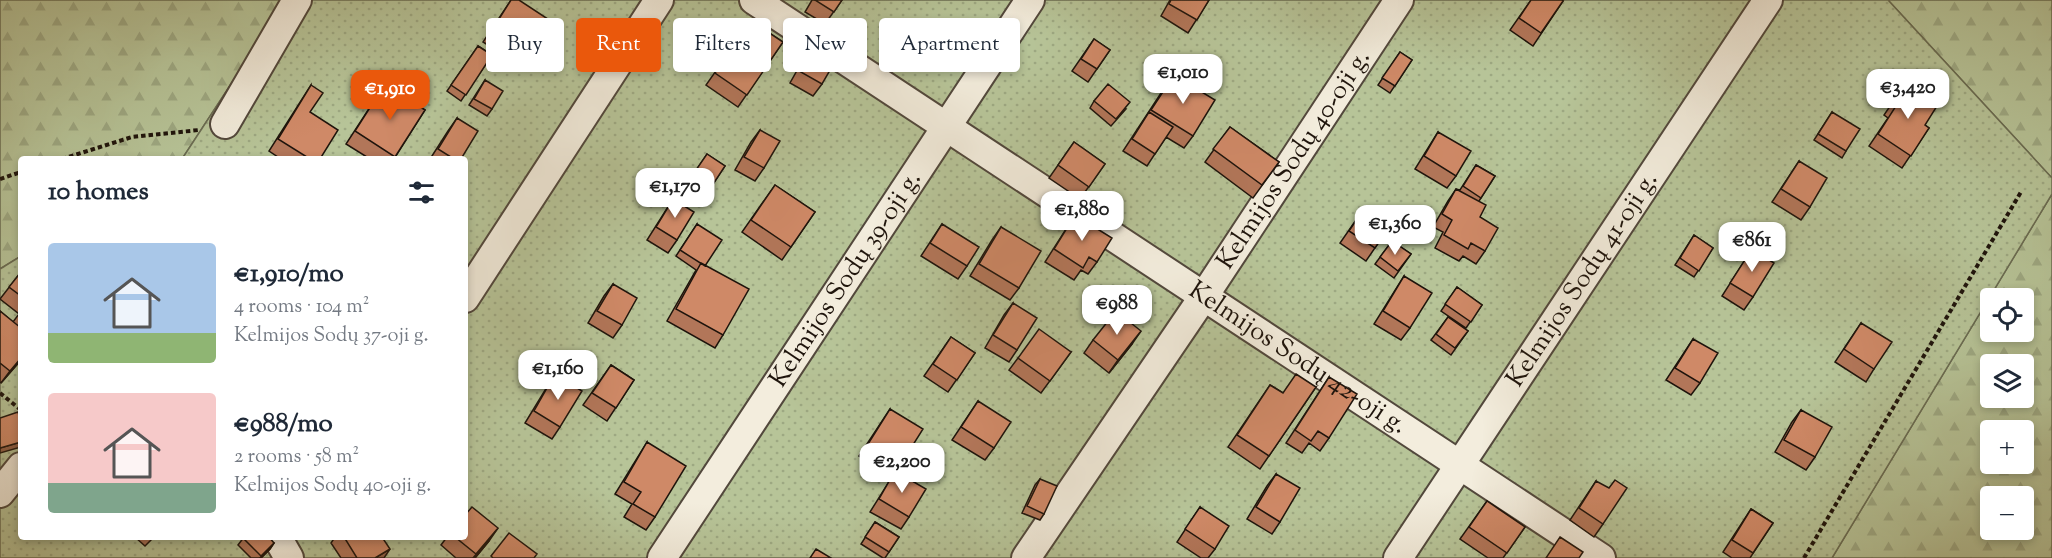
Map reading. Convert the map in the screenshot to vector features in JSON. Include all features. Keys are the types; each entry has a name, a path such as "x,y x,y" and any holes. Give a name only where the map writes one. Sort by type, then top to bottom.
{"street":[{"path":"225,124 297,0"},
{"path":"468,293 659,0"},
{"name":"Kelmijos Sodų 42-oji g.","path":"754,0 1601,558"},
{"name":"Kelmijos Sodų 39-oji g.","path":"662,558 1030,0"},
{"name":"Kelmijos Sodų 40-oji g.","path":"1026,558 1204,296 1399,0"},
{"name":"Kelmijos Sodų 41-oji g.","path":"1398,558 1768,0"},
{"path":"0,493 18,470"},
{"path":"278,540 289,558"}],"path":[{"path":"72,156 132,137 206,129 225,124"},
{"path":"0,179 18,173"},
{"path":"1804,558 2021,192"},
{"path":"0,393 18,408"}],"green space":[{"path":"0,0 286,0 184,156 18,156 18,258 0,269"},
{"path":"286,0 1888,0 2052,178 2052,194 1995,288 1980,288 1980,313 1832,558 0,558 0,269 18,258 18,540 468,540 468,156 184,156"},
{"path":"1888,0 2052,0 2052,178"},
{"path":"2052,194 2052,558 1832,558 1980,313 1980,342 2034,342 2034,288 1995,288"}],"building":[{"path":"511,0 519,0 546,18 500,18"},
{"path":"815,0 842,0 834,12"},
{"path":"1171,0 1209,0 1197,20 1169,4"},
{"path":"1531,0 1563,1 1541,33 1519,18"},
{"path":"771,34 783,42 771,60"},
{"path":"1094,39 1110,50 1097,69 1081,59"},
{"path":"478,46 486,51 486,64 466,95 451,85"},
{"path":"1400,52 1412,60 1395,86 1382,78"},
{"path":"1186,60 1209,74 1199,90 1176,76"},
{"path":"716,72 763,72 747,95"},
{"path":"801,72 829,72 822,84"},
{"path":"1174,75 1215,100 1193,136 1151,110"},
{"path":"485,80 503,91 492,109 474,99"},
{"path":"385,84 425,110 396,156 355,131"},
{"path":"1108,84 1130,102 1116,119 1094,101"},
{"path":"1905,84 1937,106 1925,125 1929,128 1911,156 1878,134 1896,106 1892,103"},
{"path":"311,85 323,93 310,112 338,130 322,156 305,156 278,139"},
{"path":"1149,112 1173,127 1155,154 1132,139"},
{"path":"1832,112 1860,129 1846,151 1818,134"},
{"path":"457,118 478,131 463,156 449,156 438,149"},
{"path":"1230,127 1279,162 1262,185 1213,149"},
{"path":"760,130 780,141 764,168 744,157"},
{"path":"1438,132 1471,151 1456,176 1424,156"},
{"path":"1074,142 1105,164 1089,187 1058,165"},
{"path":"707,154 725,166 706,195 687,183"},
{"path":"1799,161 1827,178 1810,207 1781,189"},
{"path":"1476,165 1495,176 1481,198 1463,186"},
{"path":"775,185 815,212 791,247 751,220"},
{"path":"1456,189 1486,205 1480,217 1498,228 1485,251 1471,243 1468,249 1444,235 1452,220 1442,214"},
{"path":"673,199 694,212 677,240 656,227"},
{"path":"1365,207 1376,214 1379,210 1394,220 1375,248 1349,231"},
{"path":"1075,215 1112,238 1097,262 1089,257 1083,268 1054,249"},
{"path":"697,224 722,240 705,266 680,250"},
{"path":"942,224 979,247 967,266 930,243"},
{"path":"1001,227 1041,251 1019,288 979,264"},
{"path":"1694,235 1713,248 1699,271 1680,258"},
{"path":"1392,241 1411,254 1398,271 1380,257"},
{"path":"1752,249 1774,263 1753,297 1730,283"},
{"path":"701,263 749,289 723,335 676,309"},
{"path":"18,276 18,294 9,287"},
{"path":"1404,276 1432,293 1410,328 1383,311"},
{"path":"613,284 637,298 622,325 597,311"},
{"path":"1457,287 1482,305 1471,322 1445,304"},
{"path":"1013,303 1037,318 1017,350 993,335"},
{"path":"0,311 18,326 18,362 10,371 0,363"},
{"path":"1116,311 1141,331 1118,360 1093,340"},
{"path":"1448,317 1468,331 1455,348 1436,334"},
{"path":"1861,323 1892,342 1874,369 1844,349"},
{"path":"1039,329 1071,352 1050,381 1018,358"},
{"path":"951,337 975,353 957,380 933,364"},
{"path":"1693,339 1718,353 1700,383 1675,368"},
{"path":"611,365 634,380 616,408 592,393"},
{"path":"555,374 582,391 560,427 534,411"},
{"path":"1296,374 1316,387 1269,456 1237,435 1270,385 1283,393"},
{"path":"1329,377 1357,394 1329,438 1318,431 1311,441 1295,430"},
{"path":"978,401 1011,422 994,448 961,427"},
{"path":"890,409 923,429 901,464 868,444"},
{"path":"1801,410 1832,427 1815,457 1784,440"},
{"path":"18,412 18,443 0,448 0,418"},
{"path":"647,442 686,466 655,517 633,504 641,492 624,482"},
{"path":"895,471 926,489 909,517 879,499"},
{"path":"1276,474 1300,488 1280,522 1256,507"},
{"path":"1040,479 1057,486 1044,514 1027,506"},
{"path":"1615,480 1627,488 1603,524 1579,508 1596,481 1609,488"},
{"path":"1487,501 1525,527 1507,553 1469,527"},
{"path":"472,507 498,528 476,554 459,540 468,540 468,512"},
{"path":"1200,507 1229,526 1215,549 1185,529"},
{"path":"1751,509 1773,523 1753,553 1732,540"},
{"path":"875,522 899,537 889,552 865,537"},
{"path":"509,533 537,554 534,558 493,558 491,556"},
{"path":"1560,537 1583,552 1579,558 1546,558"},
{"path":"245,540 272,540 274,543 261,556"},
{"path":"346,540 384,540 390,549 375,558 357,558"},
{"path":"816,549 831,558 810,558"}]}
